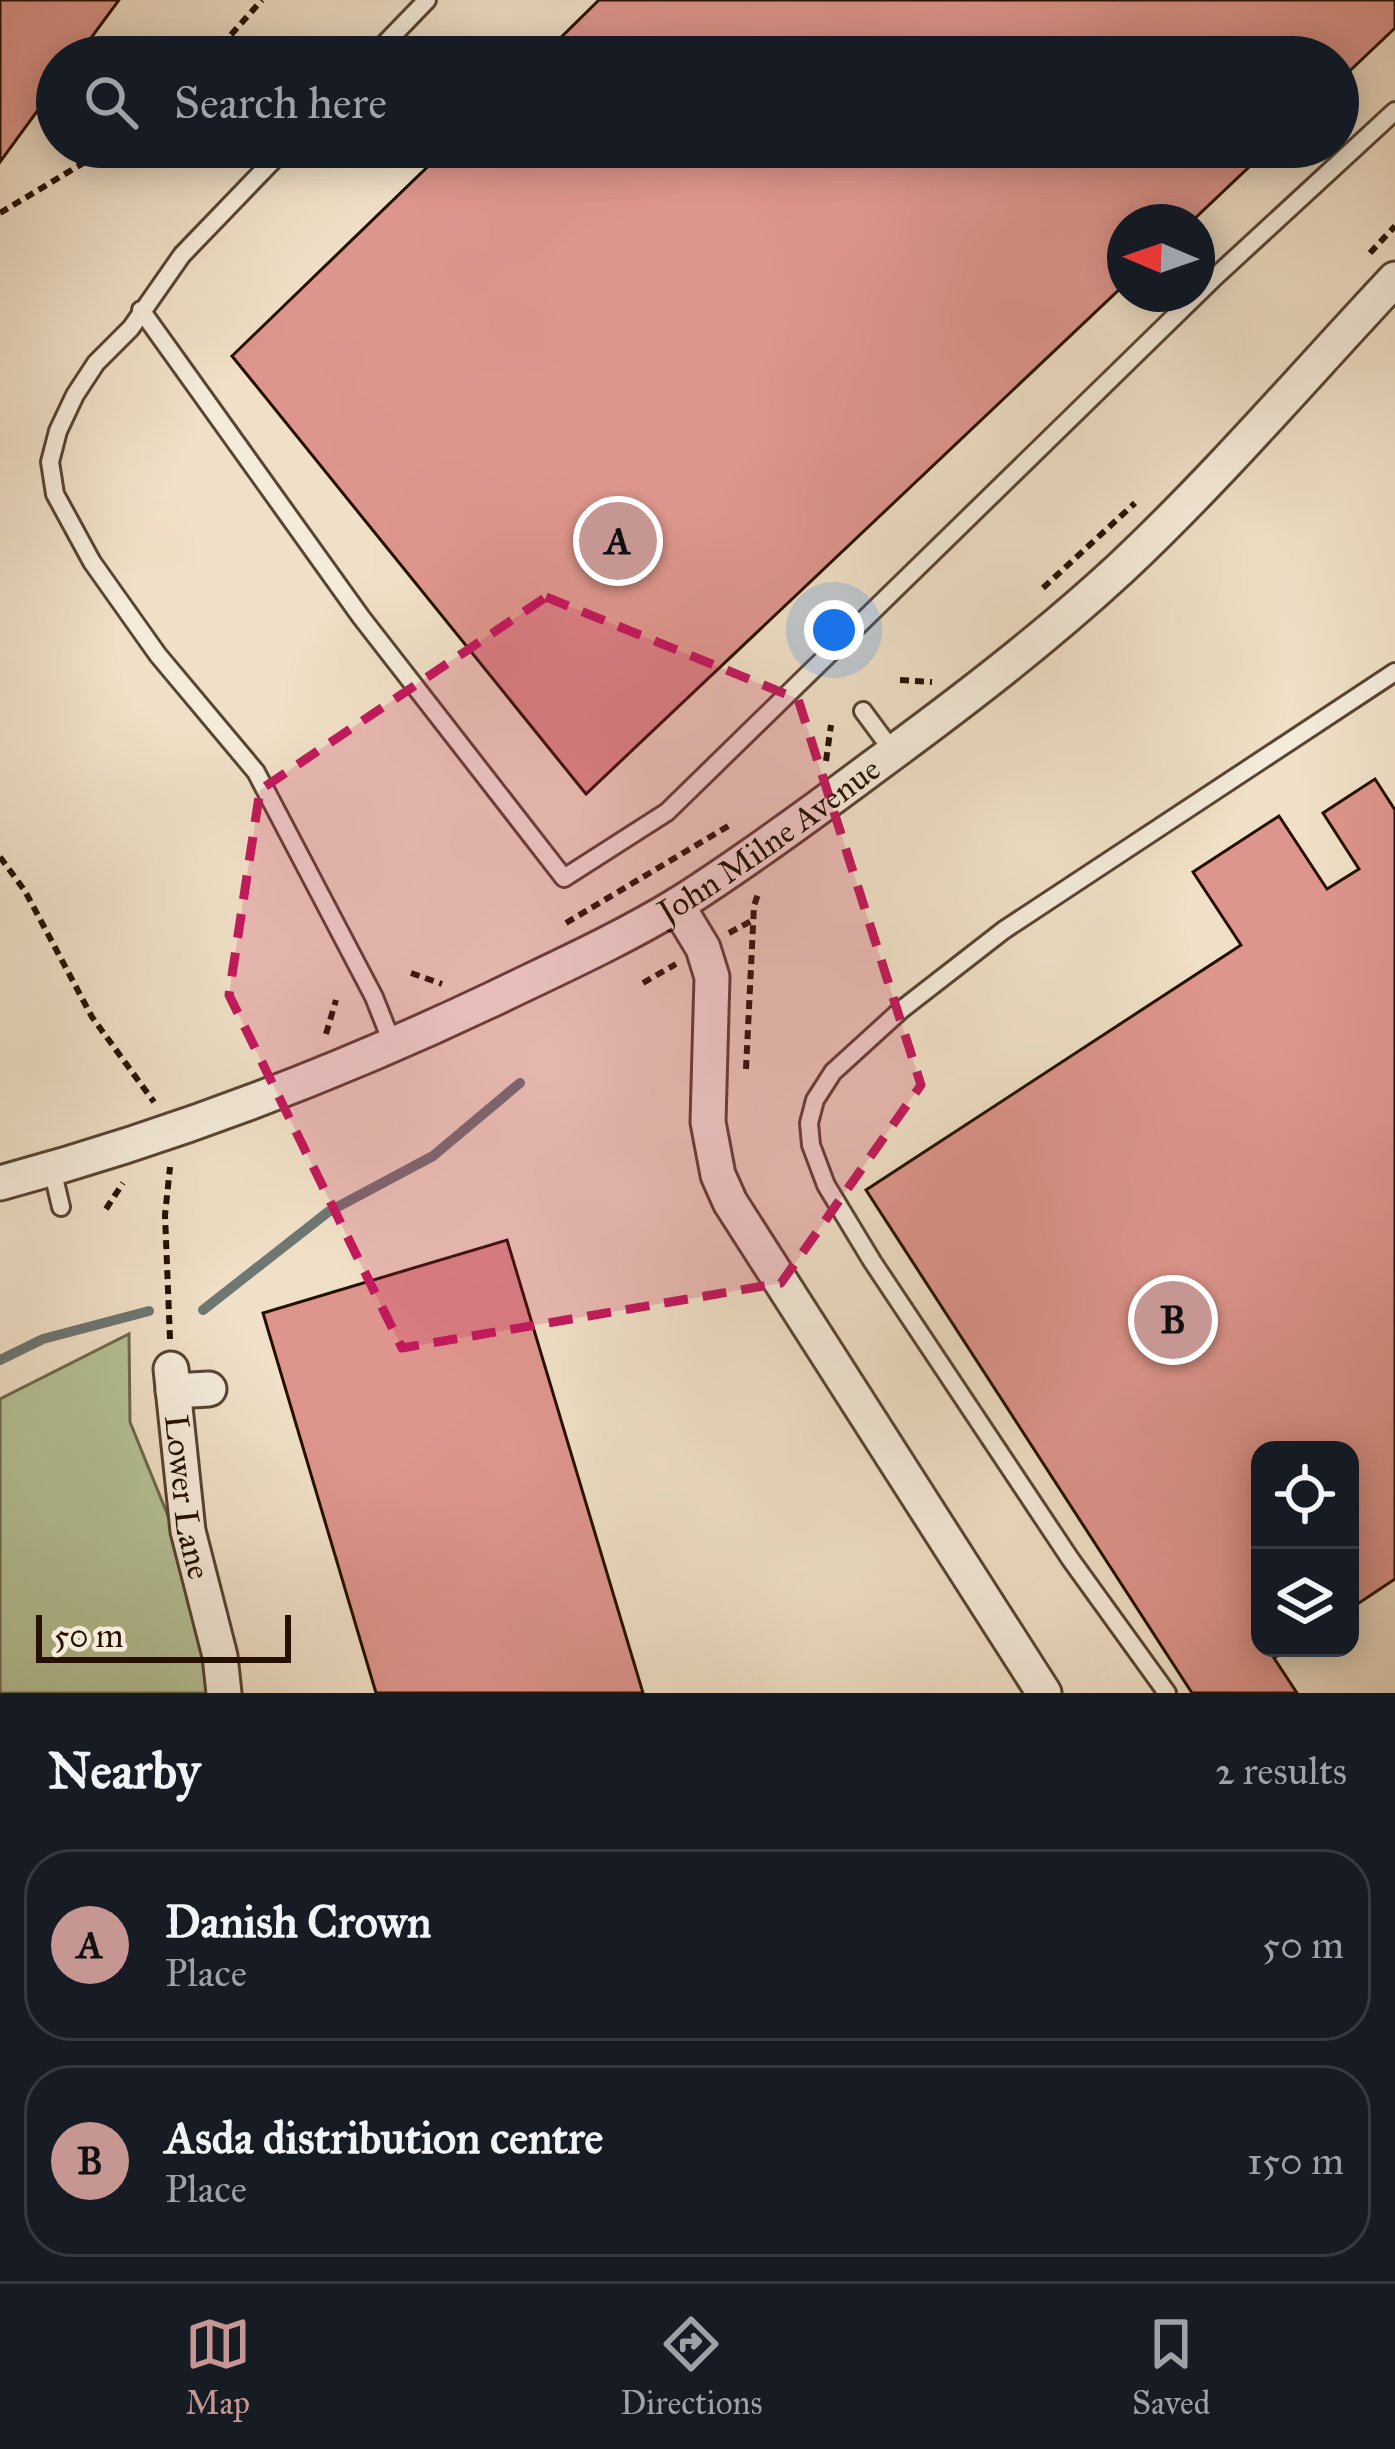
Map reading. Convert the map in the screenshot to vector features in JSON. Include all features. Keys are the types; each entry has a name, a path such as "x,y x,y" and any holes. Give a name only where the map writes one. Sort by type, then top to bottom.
{"street":[{"name":"John Milne Avenue","path":"0,1183 219,1116 394,1046 677,905 987,684 1120,569 1395,279"},
{"path":"677,905 703,948 712,977 709,1122 718,1175 730,1202 1043,1693"},
{"path":"172,1380 208,1390"},
{"name":"Lower Lane","path":"172,1380 188,1531 220,1655 224,1693"}],"lane":[{"path":"392,36 427,0"},
{"path":"1359,144 1395,111"},
{"path":"266,168 182,255 75,394 50,462 55,494 70,528 158,655 256,772 374,997 394,1046"},
{"path":"141,310 361,617 564,878 668,812 1215,277 1333,168"},
{"path":"1167,1693 1071,1560 872,1261 826,1185 809,1124 815,1100 833,1072 901,1010 1004,930 1395,672"},
{"path":"863,711 894,752"},
{"path":"52,1169 61,1207"}],"path":[{"path":"230,36 262,0"},
{"path":"0,213 75,168"},
{"path":"1365,259 1395,226"},
{"path":"1039,592 1144,495"},
{"path":"900,680 922,683 939,677"},
{"path":"813,769 825,761 831,725"},
{"path":"564,925 745,815"},
{"path":"0,857 25,891 92,1017 153,1101"},
{"path":"745,1084 754,906 762,886"},
{"path":"411,973 428,982 449,982"},
{"path":"324,1037 336,1000"},
{"path":"171,1159 164,1215 172,1380"}],"highlighted area":[{"path":"546,597 798,699 921,1085 781,1283 402,1348 229,995 260,790"}],"green space":[{"path":"129,1334 130,1422 177,1538 202,1635 207,1693 0,1693 0,1399"}],"building":[{"path":"0,0 119,0 92,36 36,36 36,113 0,162"},
{"path":"599,0 1395,0 1395,28 1359,62 1359,36 562,36"},
{"path":"426,168 1248,168 1210,204 1107,204 1107,301 586,794 232,356"},
{"path":"1375,779 1395,810 1395,1579 1359,1603 1359,1441 1251,1441 1251,1657 1276,1657 1297,1693 1192,1693 866,1190 1241,945 1193,872 1279,816 1327,889 1359,869 1323,813"},
{"path":"507,1240 643,1693 376,1693 263,1313"}],"waterway":[{"path":"203,1310 328,1212 433,1156 520,1083"},
{"path":"0,1360 43,1339 149,1311"}],"place":[{"name":"Danish Crown","path":"618,541"},
{"name":"Asda distribution centre","path":"1173,1320"}]}
